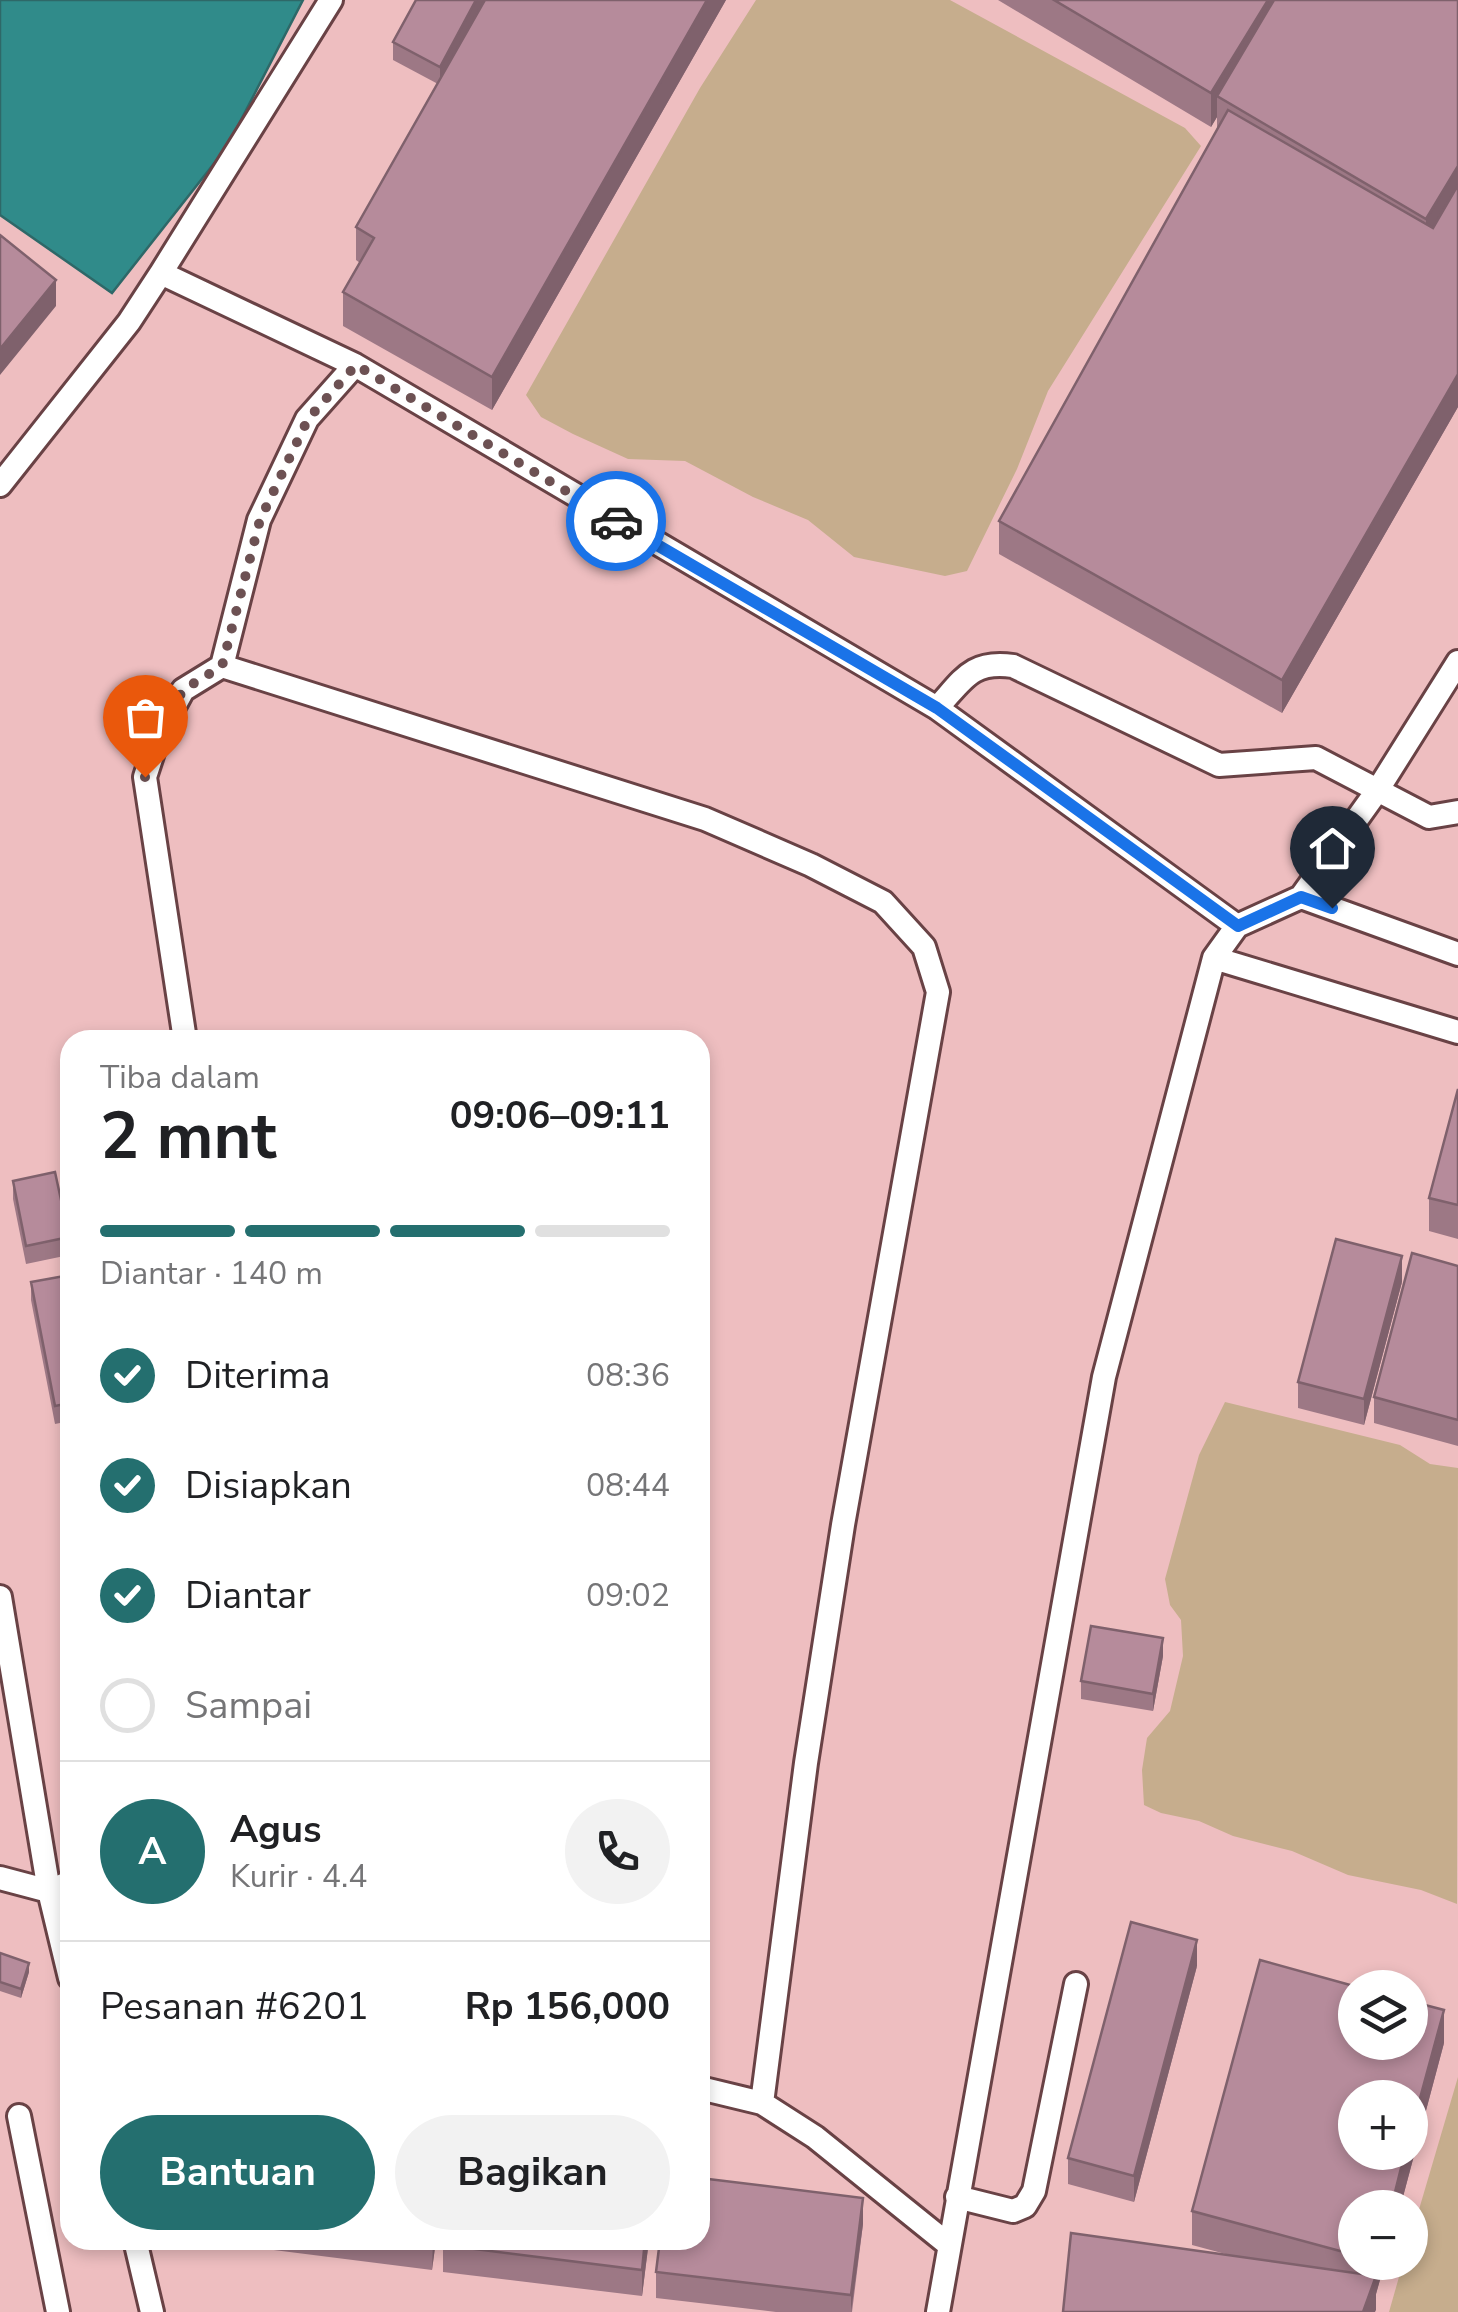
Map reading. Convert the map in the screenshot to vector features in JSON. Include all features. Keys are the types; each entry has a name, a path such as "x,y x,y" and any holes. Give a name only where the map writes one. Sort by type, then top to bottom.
{"lane":[{"path":"0,485 129,322 332,0"},
{"path":"161,273 356,365 937,708 1238,926"},
{"path":"183,1030 145,777 159,734 183,690 222,666 260,520 308,419 356,365"},
{"path":"938,2312 1104,1377 1214,958 1238,926 1301,897 1377,790 1458,662"},
{"path":"937,708 974,668 992,663 1013,666 1220,765 1316,758 1429,817 1458,812"},
{"path":"222,666 705,819 882,902 924,947 938,992 840,1544 806,1764 762,2102"},
{"path":"1301,897 1458,954"},
{"path":"1214,958 1458,1032"},
{"path":"0,1597 59,1886 0,1878"},
{"path":"956,2198 1013,2212 1025,2206 1034,2192 1076,1984"},
{"path":"710,2090 762,2102 815,2137 949,2245"},
{"path":"19,2116 58,2312"},
{"path":"137,2250 152,2312"}],"shaded area":[{"path":"756,0 950,0 1185,128 1201,146 1048,391 1017,469 967,571 945,576 854,557 808,520 753,497 685,461 628,459 573,434 541,417 526,395 700,88"},
{"path":"1225,1402 1400,1445 1430,1464 1458,1468 1457,1904 1421,1890 1348,1875 1292,1851 1233,1836 1144,1805 1142,1770 1147,1738 1170,1711 1183,1656 1181,1620 1170,1605 1165,1579 1199,1455"},
{"path":"1458,2077 1458,2312 1389,2312 1398,2280 1428,2280 1428,2190 1425,2190"}],"water":[{"path":"0,0 303,0 227,147 112,293 0,215"}],"building":[{"path":"416,0 476,0 440,67 393,42"},
{"path":"485,0 707,0 492,377 343,292 374,238 356,227"},
{"path":"1054,0 1268,0 1211,93"},
{"path":"1274,0 1458,0 1458,166 1426,219 1217,96"},
{"path":"1228,110 1433,228 1458,185 1458,374 1282,680 999,521"},
{"path":"0,235 56,280 0,349"},
{"path":"1458,1089 1458,1205 1429,1198"},
{"path":"55,1172 60,1195 60,1239 26,1246 13,1181"},
{"path":"1336,1239 1402,1256 1364,1399 1298,1382"},
{"path":"1412,1253 1458,1266 1458,1420 1374,1397"},
{"path":"60,1277 60,1405 55,1406 31,1282"},
{"path":"1091,1626 1163,1638 1153,1694 1081,1681"},
{"path":"1131,1922 1197,1940 1134,2176 1068,2158"},
{"path":"0,1953 29,1963 21,1989 0,1982"},
{"path":"1260,1960 1338,1982 1338,2060 1428,2060 1428,2006 1444,2010 1425,2080 1338,2080 1338,2170 1400,2170 1396,2190 1338,2190 1338,2250 1192,2211"},
{"path":"710,2179 863,2198 851,2295 656,2272 659,2250 710,2250"},
{"path":"1071,2233 1338,2271 1338,2280 1375,2280 1363,2312 1063,2312"},
{"path":"483,2250 644,2250 642,2270"}],"way so far":[{"path":"145,777 159,734 183,690 222,666 260,520 308,419 356,365 616,521"}],"route":[{"path":"616,521 937,708 1238,926 1301,897 1332,908"}]}
